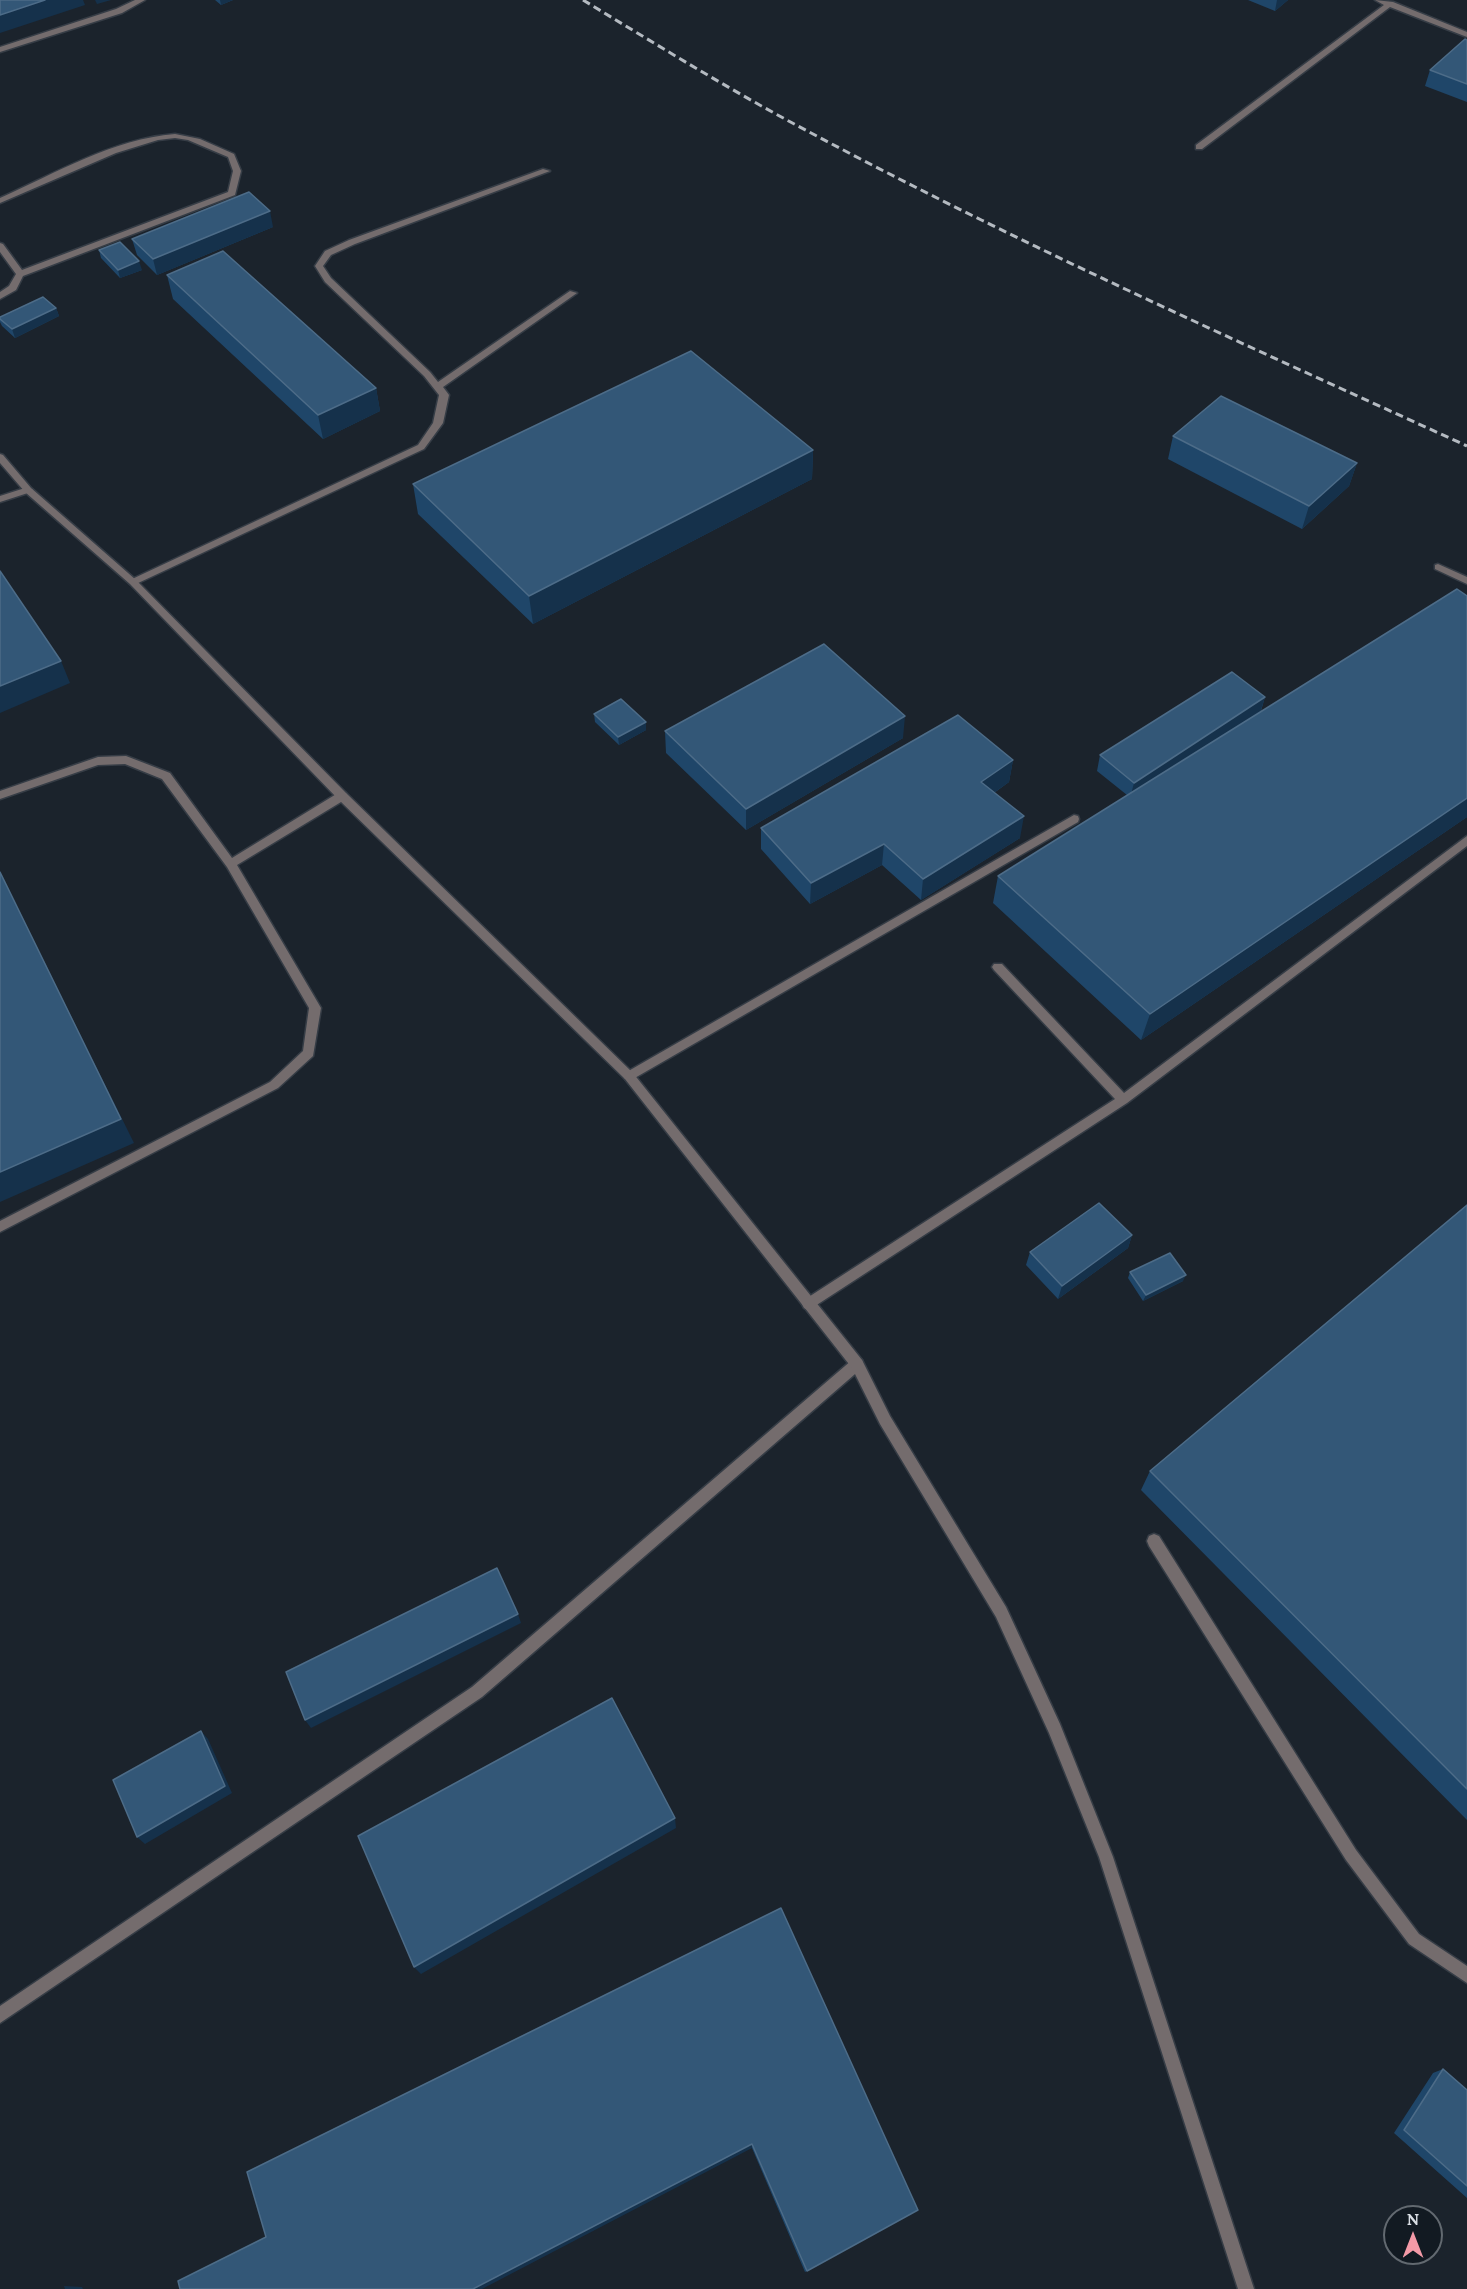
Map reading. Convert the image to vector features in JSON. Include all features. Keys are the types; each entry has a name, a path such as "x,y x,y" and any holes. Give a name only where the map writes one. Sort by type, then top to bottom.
{"street":[{"path":"0,50 119,10 141,0"},
{"path":"1379,0 1467,35"},
{"path":"1199,147 1390,4"},
{"path":"0,201 147,139 175,136 204,142 231,156 237,171 231,193 20,274 13,288 0,296"},
{"path":"133,582 421,447 438,423 444,395 328,280 319,266 328,253 352,242 546,171"},
{"path":"0,246 20,274"},
{"path":"437,387 573,292"},
{"path":"0,457 28,490 133,582 342,796 629,1076 857,1364 885,1420 1001,1612 1055,1729 1106,1857 1246,2289"},
{"path":"0,500 28,490"},
{"path":"1438,567 1467,581"},
{"path":"0,795 98,761 126,760 166,776 231,864 315,1008 315,1029 309,1053 274,1085 0,1227"},
{"path":"231,864 342,796"},
{"path":"629,1076 1074,819"},
{"path":"808,1304 1123,1100 1467,840"},
{"path":"998,967 1123,1100"},
{"path":"0,2015 477,1692 857,1364"},
{"path":"1154,1541 1351,1855 1414,1940 1467,1975"}],"building":[{"path":"0,0 45,0 0,15"},
{"path":"1465,39 1467,40 1467,84 1430,70"},
{"path":"249,192 270,211 153,259 132,239"},
{"path":"120,242 139,261 118,270 99,250"},
{"path":"223,251 376,388 318,415 167,275"},
{"path":"43,297 56,308 12,329 0,319 0,317"},
{"path":"691,351 813,450 529,596 413,484"},
{"path":"1221,396 1357,463 1309,506 1173,436"},
{"path":"0,571 61,661 0,686"},
{"path":"1457,589 1467,596 1467,798 1150,1014 998,876"},
{"path":"824,644 905,716 746,809 665,731"},
{"path":"1232,672 1265,697 1134,783 1100,755"},
{"path":"621,699 646,722 618,737 594,714"},
{"path":"958,715 1013,760 981,782 1024,816 923,879 884,844 811,883 761,828"},
{"path":"0,872 121,1119 0,1172"},
{"path":"1099,1203 1132,1235 1062,1286 1030,1252"},
{"path":"1467,1205 1467,1789 1150,1471"},
{"path":"1170,1253 1186,1275 1146,1295 1130,1272"},
{"path":"497,1568 518,1614 305,1720 286,1672"},
{"path":"612,1698 675,1818 414,1967 358,1836"},
{"path":"201,1731 225,1786 137,1837 113,1780"},
{"path":"781,1908 918,2210 807,2271 752,2144 473,2289 180,2289 178,2281 266,2237 247,2172"},
{"path":"1443,2069 1467,2090 1467,2186 1404,2130"}],"railway":[{"path":"583,0 771,111 963,211 1046,252 1467,446"}]}
